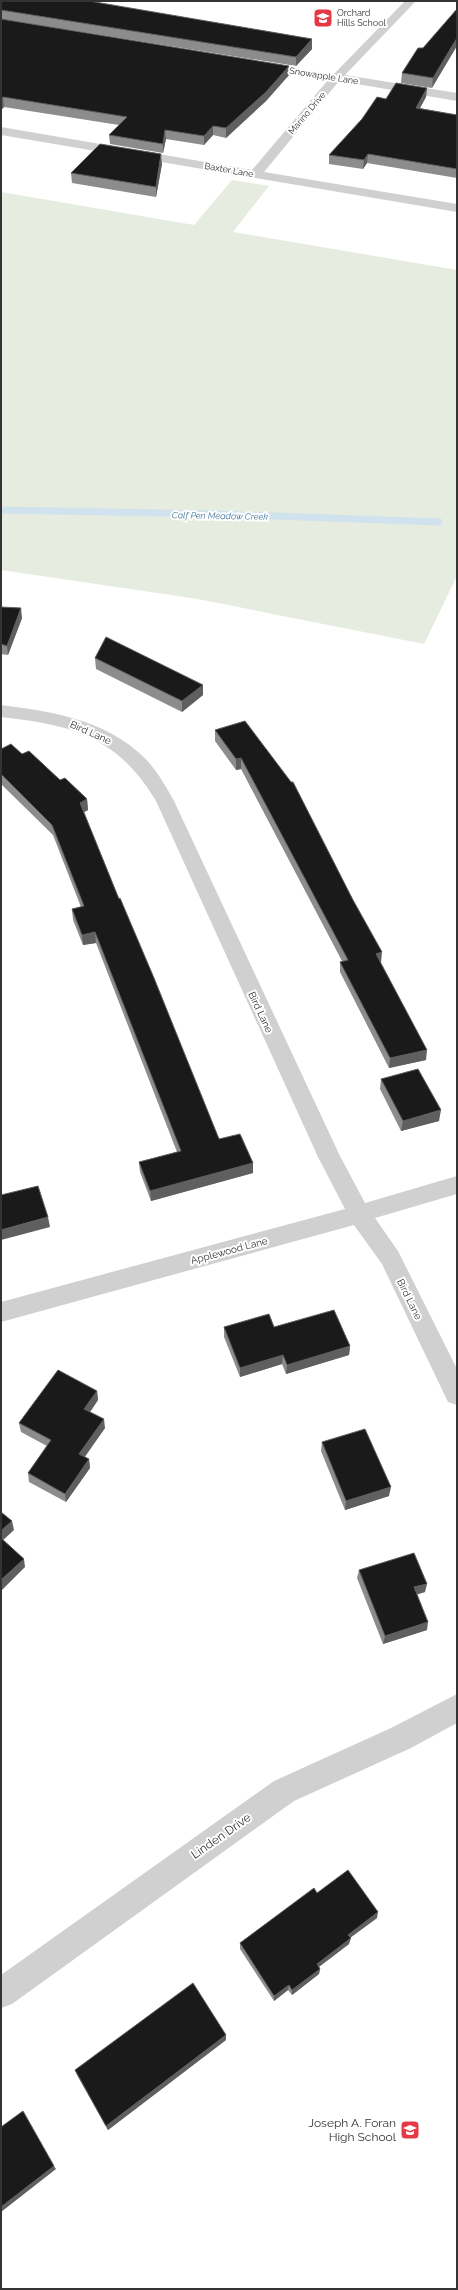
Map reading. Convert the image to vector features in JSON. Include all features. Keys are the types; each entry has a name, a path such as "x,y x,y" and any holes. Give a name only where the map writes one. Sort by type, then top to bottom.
{"street":[{"name":"Marino Drive","path":"255,174 336,78 411,1"},
{"name":"Snowapple Lane","path":"248,64 457,97"},
{"name":"Baxter Lane","path":"1,131 457,208"},
{"name":"Bird Lane","path":"1,711 46,716 86,728 122,747 148,773 165,801 264,1018 359,1214 390,1258 457,1394"},
{"name":"Applewood Lane","path":"1,1312 359,1214 457,1185"},
{"name":"Linden Drive","path":"1,1993 284,1791 401,1738 457,1708"}],"shaded area":[{"path":"232,180 269,186 233,232 457,270 457,576 424,644 198,599 1,570 1,192 194,225"}],"building":[{"path":"1,1 89,1 312,39 296,57 1,10"},
{"path":"457,9 457,38 433,78 402,73 418,48 423,48"},
{"path":"1,19 289,66 266,92 226,128 213,126 204,136 165,130 163,144 109,135 127,117 3,97 1,100"},
{"path":"396,83 427,88 416,108 457,115 457,169 368,154 364,160 329,155 362,119 377,97 386,99"},
{"path":"100,144 161,154 156,187 71,173"},
{"path":"1,607 21,608 7,646 1,644"},
{"path":"106,637 203,685 182,701 95,658"},
{"path":"245,721 291,782 293,782 353,900 382,952 376,954 427,1050 390,1058 340,962 348,960 241,758 236,759 215,730"},
{"path":"11,744 22,754 29,751 60,780 65,778 87,799 80,803 119,899 120,898 154,978 219,1139 240,1134 253,1163 150,1191 139,1162 181,1151 95,932 82,935 72,909 84,906 52,825 1,774 1,749"},
{"path":"418,1069 441,1110 403,1121 381,1079"},
{"path":"38,1186 48,1217 1,1230 1,1195"},
{"path":"334,1310 350,1346 287,1365 283,1355 240,1368 224,1327 269,1314 274,1327"},
{"path":"58,1370 97,1391 84,1409 104,1419 79,1454 89,1459 65,1494 28,1473 51,1440 19,1423"},
{"path":"365,1429 391,1487 346,1501 322,1442"},
{"path":"1,1512 12,1521 1,1531"},
{"path":"1,1538 24,1559 1,1580"},
{"path":"414,1553 427,1584 414,1587 428,1622 385,1636 359,1570"},
{"path":"348,1870 378,1912 348,1935 351,1938 317,1964 320,1969 292,1990 289,1985 274,1996 240,1943 314,1888 317,1893"},
{"path":"193,1983 226,2035 106,2126 75,2070"},
{"path":"23,2111 54,2166 1,2207 1,2127"}],"waterway":[{"name":"Calf Pen Meadow Creek","path":"1,510 216,514 439,522"}],"place":[{"name":"Orchard Hills School","path":"323,18"},
{"name":"Joseph A. Foran High School","path":"410,2130"}]}
